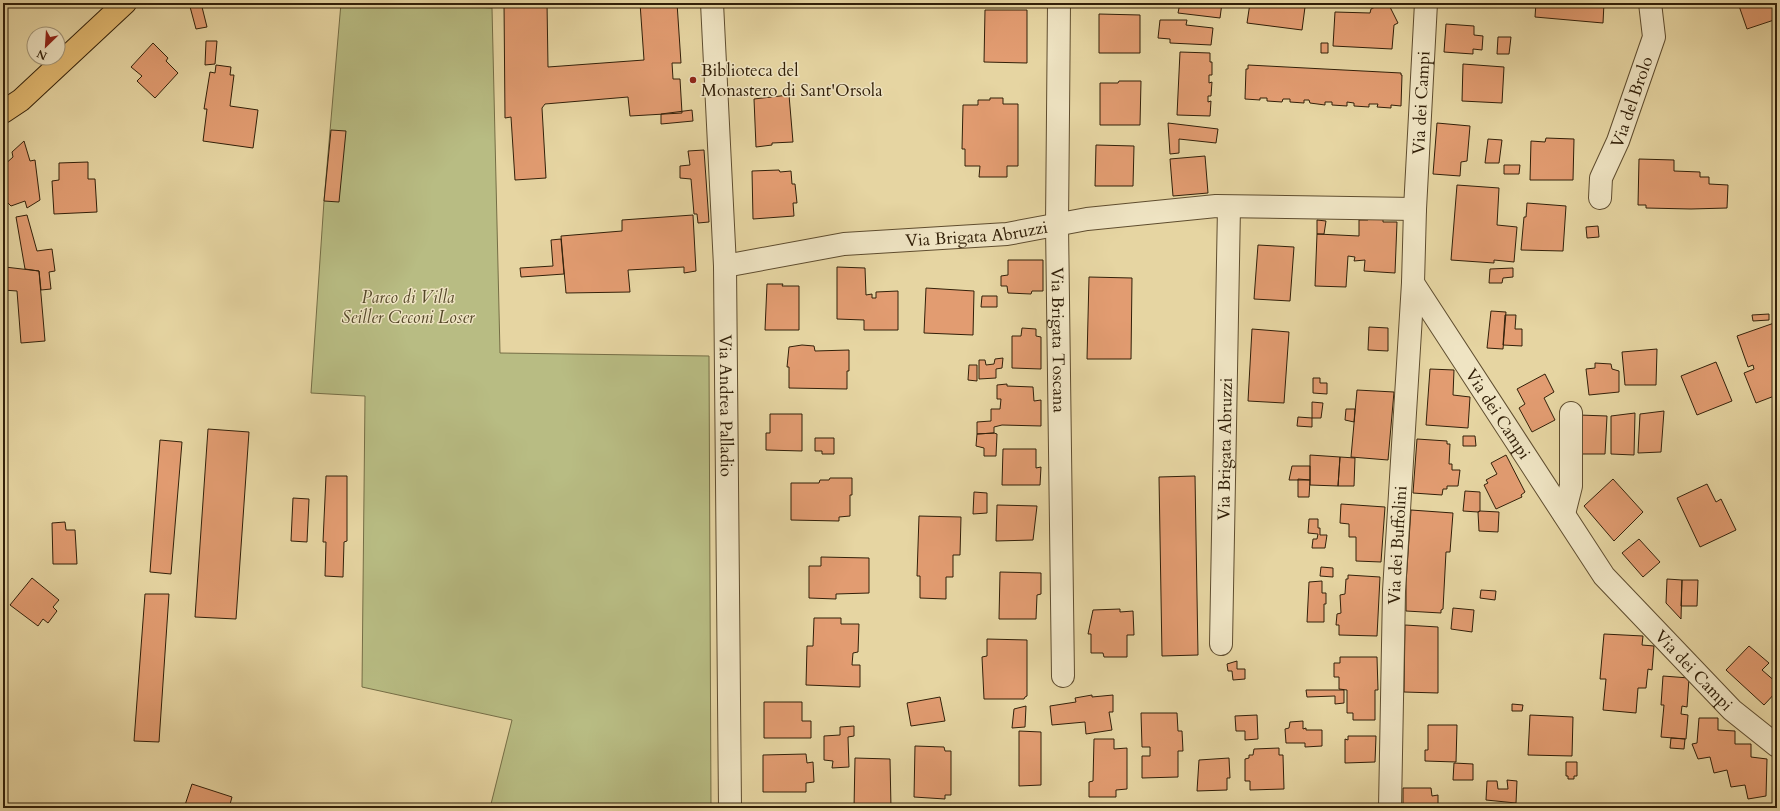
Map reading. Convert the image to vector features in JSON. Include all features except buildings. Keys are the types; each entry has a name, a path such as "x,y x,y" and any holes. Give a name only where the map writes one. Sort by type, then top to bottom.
{"main road":[{"path":"3,112 21,100 125,3"}],"street":[{"name":"Via Andrea Palladio","path":"712,3 725,266 730,808"},
{"name":"Via Brigata Toscana","path":"1059,3 1057,225 1063,676"},
{"name":"Via dei Campi","path":"1426,3 1415,209 1413,283 1604,576 1732,710 1777,746"},
{"name":"Via del Brolo","path":"1600,198 1601,178 1618,141 1654,37 1650,3"},
{"name":"Via Brigata Abruzzi","path":"725,266 844,244 1007,234 1087,219 1216,206 1415,209"},
{"name":"Via Brigata Abruzzi","path":"1221,644 1229,207"},
{"name":"Via dei Buffolini","path":"1390,808 1394,591 1413,283"},
{"path":"1564,514 1571,486 1571,413"}],"green space":[{"name":"Parco di Villa Seiller Ceconi Loser","path":"341,3 405,3 492,8 500,353 709,356 711,808 490,808 512,720 362,687 365,396 311,393 324,201"}],"place":[{"name":"Biblioteca del Monastero di Sant'Orsola","path":"693,80"}]}
